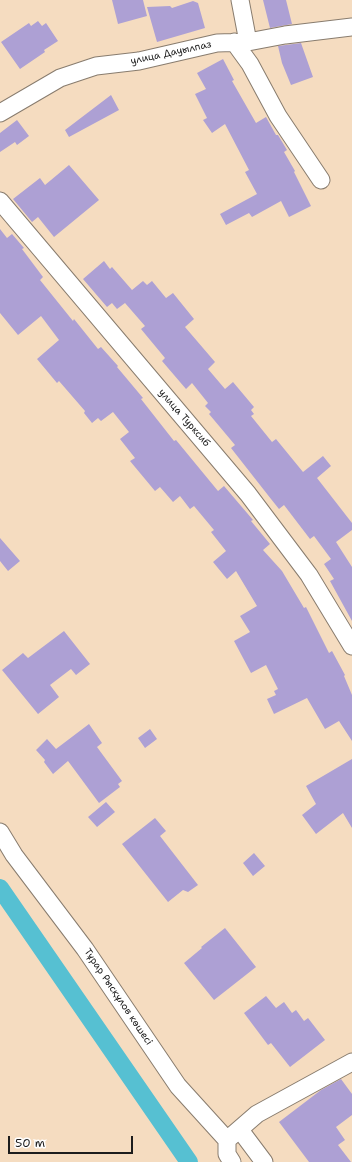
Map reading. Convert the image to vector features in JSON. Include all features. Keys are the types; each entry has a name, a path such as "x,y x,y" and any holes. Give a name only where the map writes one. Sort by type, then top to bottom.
{"street":[{"path":"240,0 241,42 250,64 278,116 321,180"},
{"name":"улица Дауылпаз","path":"0,113 60,78 96,66 139,61 217,43 241,42 352,28"},
{"name":"улица Турксиб","path":"0,201 248,494 309,574 352,646"},
{"name":"Тұрар Рысқұлов көшесі","path":"0,832 14,855 85,949 178,1086 264,1162"},
{"path":"232,1162 227,1154 233,1135 256,1114 352,1062"}],"building":[{"path":"112,0 143,0 147,16 118,24"},
{"path":"263,0 286,0 292,24 270,28"},
{"path":"193,1 198,3 205,28 157,42 147,7 170,6 172,8"},
{"path":"38,21 42,26 46,23 58,41 20,69 1,42 29,23 31,26"},
{"path":"301,43 313,77 291,85 282,63 278,46"},
{"path":"223,59 234,80 232,81 256,123 266,117 276,135 278,135 287,150 284,152 295,171 294,172 311,206 289,217 281,201 252,217 249,213 226,225 220,214 257,194 245,172 249,170 225,124 212,133 203,120 207,118 195,94 206,89 197,73"},
{"path":"111,95 119,110 69,137 65,130"},
{"path":"17,120 29,136 17,145 15,142 0,152 0,133"},
{"path":"69,165 99,200 54,237 38,217 32,222 13,199 40,178 45,185"},
{"path":"0,229 7,238 12,234 24,248 22,249 43,277 40,280 98,349 101,347 118,366 117,367 143,398 141,399 174,441 176,440 218,491 224,486 253,520 251,521 270,544 263,550 282,571 304,608 306,607 329,653 332,651 345,675 344,676 352,695 352,741 339,721 325,729 307,698 274,714 267,699 276,695 274,691 278,689 266,665 251,673 234,641 250,632 240,616 257,606 236,571 227,579 213,562 226,551 211,532 214,530 194,506 190,509 180,496 173,502 160,487 155,491 130,461 135,458 120,439 129,432 113,412 101,421 98,418 92,423 84,413 85,411 59,381 57,383 37,359 59,340 41,316 18,335 0,313"},
{"path":"104,261 110,269 112,267 132,290 143,281 147,285 152,281 166,298 173,293 194,319 185,327 215,362 208,369 225,389 233,382 254,407 251,410 254,414 251,416 272,442 276,439 303,472 323,456 331,466 317,478 352,523 352,530 336,542 352,567 352,621 330,581 334,579 324,564 331,559 314,536 310,539 284,505 279,509 231,448 235,445 209,414 211,412 205,406 208,403 192,383 186,389 162,361 165,358 141,329 145,326 125,303 117,309 112,303 107,307 83,279"},
{"path":"0,538 20,561 8,571 0,561"},
{"path":"64,631 90,664 76,675 71,669 50,685 59,697 38,714 2,670 23,653 28,658"},
{"path":"89,724 102,743 97,747 122,781 118,784 120,787 99,803 68,761 53,774 44,762 45,760 36,750 47,739 56,749"},
{"path":"150,729 157,739 145,748 138,738"},
{"path":"352,759 352,828 343,813 316,834 302,815 316,804 306,786"},
{"path":"106,802 115,812 97,827 88,817"},
{"path":"155,818 166,831 160,836 198,885 188,892 183,890 168,902 122,844"},
{"path":"254,853 265,866 253,876 243,863"},
{"path":"225,928 256,967 214,1000 184,963"},
{"path":"266,996 276,1008 284,1002 292,1013 296,1010 304,1021 308,1018 325,1040 290,1067 271,1043 268,1045 244,1013"},
{"path":"341,1079 352,1094 352,1115 336,1127 345,1140 338,1145 351,1162 309,1162 279,1122 321,1090"}],"waterway":[{"path":"0,888 189,1162"}]}
